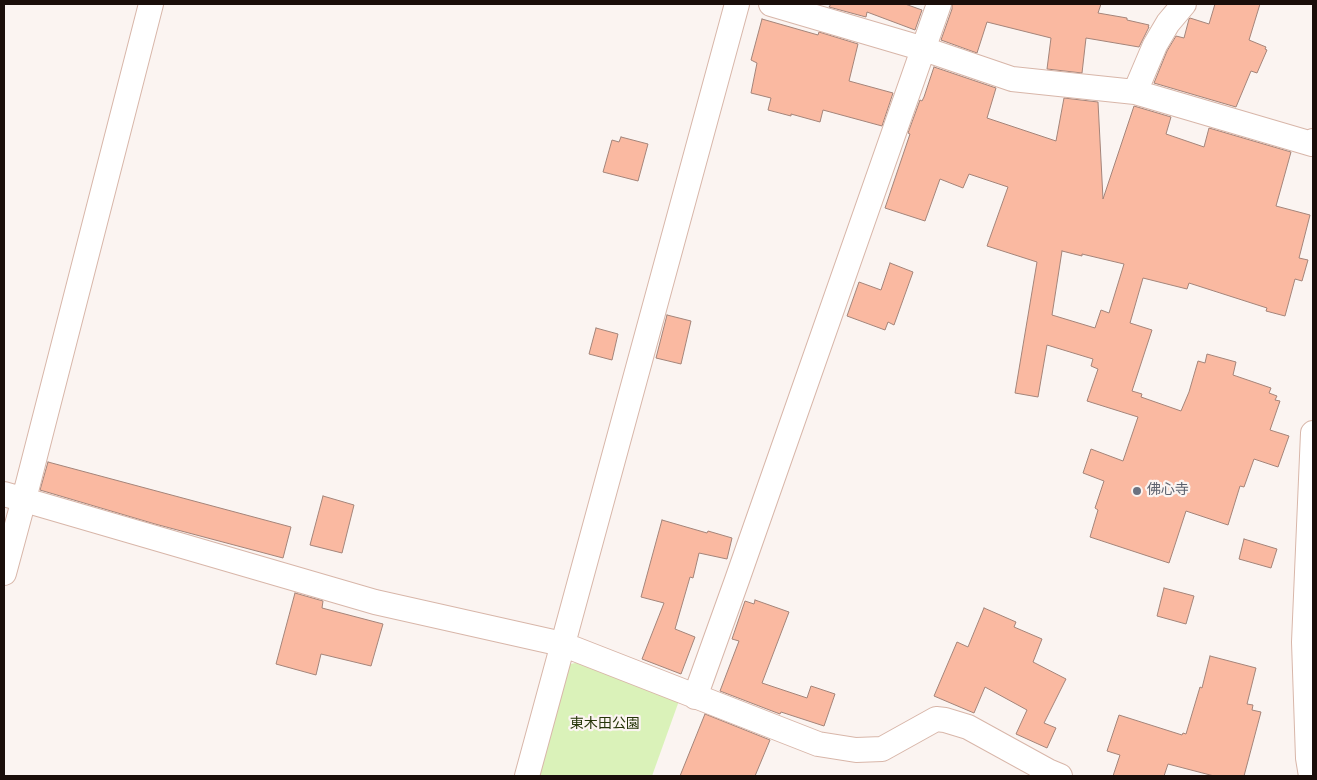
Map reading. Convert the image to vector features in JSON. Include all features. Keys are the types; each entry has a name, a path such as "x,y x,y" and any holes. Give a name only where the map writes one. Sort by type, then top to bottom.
{"street":[{"path":"4,573 14,496 151,4"},
{"path":"527,776 737,4"},
{"path":"770,4 924,48 1012,79 1135,92 1312,144 1313,141"},
{"path":"695,697 939,4"},
{"path":"1135,92 1155,45 1168,23 1184,4"},
{"path":"1312,776 1308,758 1304,642 1313,433"},
{"path":"14,496 375,602 562,644 818,744 856,750 882,749 936,719 945,720 968,726 1051,774"}],"green space":[{"name":"東木田公園","path":"581,662 680,698 652,776 536,776 570,664"}],"building":[{"path":"831,4 905,4 922,10 915,30 867,12 866,17 829,7"},
{"path":"952,4 1101,4 1098,13 1127,18 1127,20 1149,25 1149,27 1139,47 1086,38 1082,73 1047,69 1051,38 987,22 977,53 941,40"},
{"path":"1215,4 1260,4 1249,40 1266,47 1265,49 1267,50 1257,73 1251,71 1236,107 1154,83 1167,51 1176,36 1184,38 1189,19 1209,24"},
{"path":"762,19 818,35 819,32 858,44 849,81 893,93 882,126 823,110 820,122 768,110 771,98 751,93 757,63 751,60"},
{"path":"934,67 996,88 987,118 1056,141 1064,98 1098,102 1103,199 1134,106 1171,117 1166,134 1204,147 1209,128 1291,152 1276,206 1310,215 1299,258 1308,260 1302,281 1295,279 1285,316 1266,311 1267,308 1189,283 1187,289 1143,278 1130,323 1152,330 1132,391 1142,394 1141,397 1181,411 1198,361 1205,363 1207,354 1236,362 1233,375 1271,388 1269,393 1277,396 1275,400 1280,401 1270,430 1289,436 1278,467 1254,459 1244,487 1240,486 1228,525 1186,511 1169,563 1090,537 1098,510 1095,508 1104,481 1083,473 1091,449 1123,461 1138,417 1087,401 1098,369 1091,366 1093,359 1047,345 1038,397 1015,393 1037,262 987,246 1008,187 969,174 963,188 940,179 925,221 885,208 910,134 908,133 920,100 922,101","holes":["1062,251 1082,256 1082,254 1124,264 1109,313 1101,310 1095,328 1052,315"]},
{"path":"621,137 648,144 638,181 603,172 612,140 619,142"},
{"path":"890,263 913,272 894,325 888,322 885,330 847,316 859,282 881,290"},
{"path":"667,315 691,321 681,364 656,358"},
{"path":"596,328 618,334 612,360 589,354"},
{"path":"48,462 291,527 283,558 155,524 40,490"},
{"path":"323,496 354,505 342,553 310,545"},
{"path":"662,520 732,538 727,559 699,553 693,578 690,577 675,629 695,637 681,674 642,659 664,603 641,597"},
{"path":"1244,539 1277,549 1271,568 1239,559"},
{"path":"1164,588 1194,596 1186,624 1157,616"},
{"path":"295,593 323,601 322,608 383,624 371,666 321,654 316,675 276,664"},
{"path":"755,600 789,612 762,683 807,698 811,686 835,694 824,726 781,712 780,714 720,691 739,641 732,639 745,601 754,604"},
{"path":"984,608 1016,622 1014,627 1042,639 1033,662 1066,679 1044,723 1056,728 1047,748 1016,734 1027,710 985,687 974,713 934,696 957,642 968,647"},
{"path":"1210,656 1256,668 1247,704 1253,705 1252,710 1261,712 1244,776 1214,776 1168,764 1164,776 1113,776 1120,755 1107,751 1119,715 1182,735 1183,733 1186,734 1200,687 1202,688"},
{"path":"705,714 770,740 755,776 680,776"}],"place":[{"name":"佛心寺","path":"1137,491"}]}
